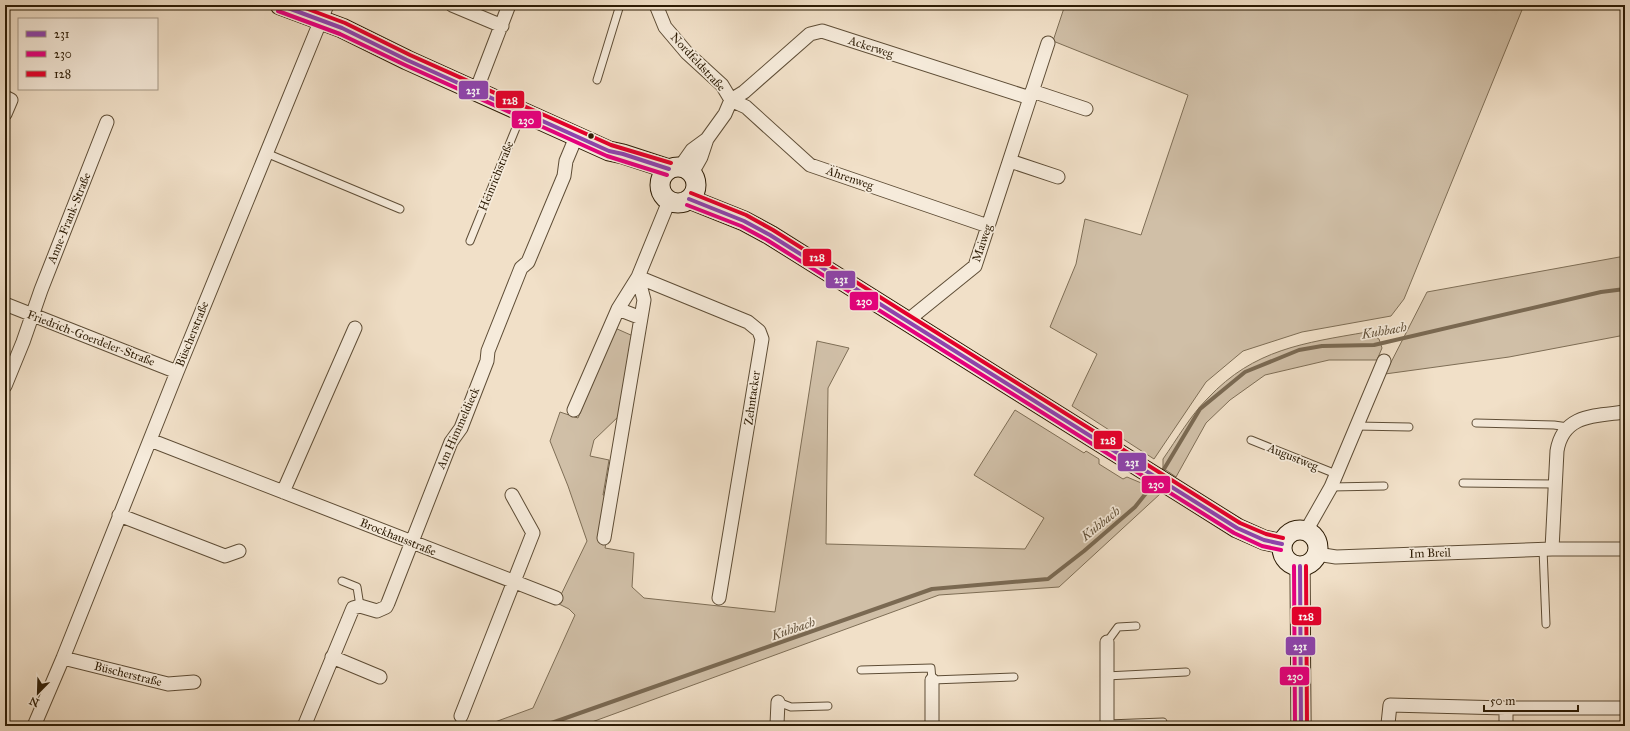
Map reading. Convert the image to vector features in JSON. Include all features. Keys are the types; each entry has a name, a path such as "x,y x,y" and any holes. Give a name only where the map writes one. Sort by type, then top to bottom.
{"street":[{"path":"280,5 324,13 476,91 609,151 620,160 654,180 679,183 727,206 744,220 908,321 1237,528 1264,540 1282,544"},
{"path":"452,5 502,26"},
{"path":"476,91 509,5"},
{"name":"Nordfeldstraße","path":"656,5 665,26 687,53 722,85 731,100 725,114 707,139 701,157 679,183"},
{"name":"Büscherstraße","path":"34,726 63,658 119,515 324,13"},
{"name":"Ackerweg","path":"731,100 744,92 810,34 822,31 1031,95"},
{"name":"Maiweg","path":"908,321 975,266 1048,43"},
{"path":"1031,95 1086,109"},
{"path":"5,97 10,100 5,114"},
{"name":"Ährenweg","path":"731,100 746,107 810,165 988,226"},
{"name":"Anne-Frank-Straße","path":"5,386 107,122"},
{"name":"Am Himmeldieck","path":"360,606 377,611 386,607 451,442 460,428 487,362 488,351 520,268 528,262 564,176 566,161 576,137"},
{"path":"1010,161 1058,177"},
{"path":"574,410 618,309 638,277 679,183"},
{"path":"604,538 644,300 638,277"},
{"name":"Zehntacker","path":"638,277 748,322 759,331 762,339 719,598"},
{"name":"Friedrich-Goerdeler-Straße","path":"5,304 177,372"},
{"path":"618,309 641,318"},
{"path":"283,492 355,328"},
{"path":"1306,531 1331,487 1355,426 1384,361"},
{"path":"1548,549 1556,484 1558,444 1568,427 1579,419 1625,412"},
{"name":"Brockhausstraße","path":"150,440 513,583 556,598"},
{"path":"461,716 533,533 512,495"},
{"path":"119,515 225,556 240,552"},
{"path":"1299,530 1306,531 1315,538 1318,548 1317,554 1309,564 1300,566 1288,561 1282,550 1282,544 1286,537 1292,532 1299,530"},
{"name":"Im Breil","path":"1317,554 1336,557 1548,549 1625,549"},
{"path":"1300,566 1302,726"},
{"path":"305,724 353,608 360,606"},
{"path":"1107,642 1107,725"},
{"path":"332,657 380,677"},
{"name":"Büscherstraße","path":"63,658 168,684 194,682"},
{"path":"932,680 932,726"},
{"path":"775,726 777,724 778,702"},
{"path":"1388,724 1390,705 1506,708 1625,708"},
{"path":"1506,708 1506,726"}],"lane":[{"path":"597,80 620,5"},
{"name":"Heinrichstraße","path":"470,241 522,111"},
{"path":"266,153 400,209"},
{"path":"1476,423 1554,425 1568,427"},
{"path":"1355,426 1408,427"},
{"name":"Augustweg","path":"1251,440 1336,474"},
{"path":"1463,483 1556,484"},
{"path":"1331,487 1384,486"},
{"path":"1546,624 1548,549"},
{"path":"342,581 357,587 360,606"},
{"path":"1107,642 1118,627 1136,626"},
{"path":"862,670 931,668 932,680 1014,677"},
{"path":"1106,676 1186,672"},
{"path":"778,702 791,707 828,706"},
{"path":"1107,725 1164,722"}],"shaded area":[{"path":"1065,5 1524,5 1404,299 1391,316 1302,332 1243,351 1206,382 1154,459 1072,406 1097,354 1050,327 1076,264 1085,219 1141,235 1188,95 1053,41"},
{"path":"1625,256 1625,335 1509,357 1385,374 1427,292"},
{"path":"615,328 633,336 620,415 594,440 590,456 609,460 603,495 616,498 605,548 634,553 632,587 644,598 775,612 817,341 849,348 828,388 826,544 1025,549 1044,518 974,475 1015,410 1084,453 1086,451 1099,459 1099,464 1123,479 1127,477 1146,485 1160,494 1059,587 939,595 581,726 484,726 533,708 575,615 569,609 557,603 587,541 568,486 550,441 560,412 578,418"},
{"path":"1367,332 1379,339 1382,348 1377,360 1329,360 1265,375 1230,400 1206,423 1176,477 1163,468 1163,459 1195,412 1225,382 1243,369 1262,358 1301,345"}],"waterway":[{"name":"Kuhbach","path":"1161,474 1200,409 1245,372 1299,350 1322,346 1374,345 1601,292 1625,289"},
{"name":"Kuhbach","path":"543,726 932,589 1048,579 1084,551 1135,507 1155,482"}],"transit line":[{"name":"231","path":"280,5 342,28 407,60 609,151 669,169"},
{"name":"128","path":"297,5 345,23 410,55 611,145 671,163"},
{"name":"230","path":"278,11 340,34 607,156 667,175"},
{"name":"128","path":"691,193 746,215 773,230 1240,523 1266,534 1283,538"},
{"name":"231","path":"689,199 744,221 770,235 1237,528 1264,540 1282,544"},
{"name":"230","path":"687,205 741,226 767,240 1234,533 1262,546 1281,550"},
{"name":"230","path":"1294,566 1295,726"},
{"name":"231","path":"1300,566 1301,726"},
{"name":"128","path":"1306,566 1307,726"}]}
